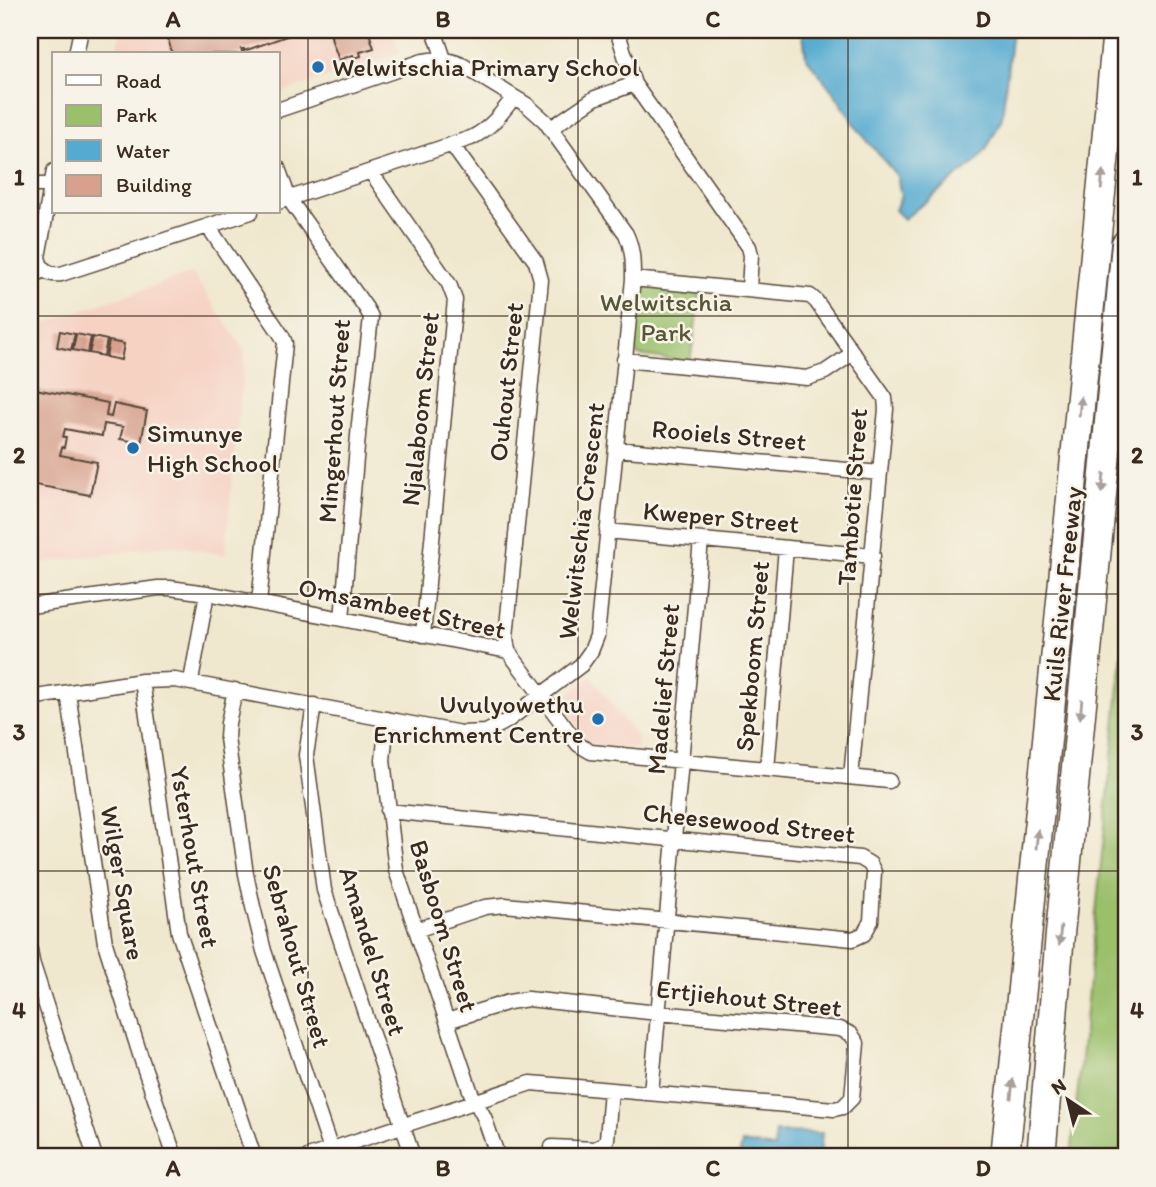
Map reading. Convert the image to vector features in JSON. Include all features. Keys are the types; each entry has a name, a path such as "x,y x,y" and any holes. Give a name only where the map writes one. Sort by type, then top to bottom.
{"highway":[{"name":"Kuils River Freeway","path":"1005,1157 1117,30"},
{"name":"Kuils River Freeway","path":"1041,1157 1126,244"}],"street":[{"path":"76,52 81,30"},
{"path":"280,109 423,61 444,59 434,30"},
{"path":"617,30 634,84 749,247 749,289"},
{"name":"Welwitschia Crescent","path":"30,698 158,679 191,681 461,733 478,733 500,725 587,659 597,636 633,257 626,234 551,128 538,114 462,65 444,59"},
{"path":"551,128 595,98 634,84"},
{"path":"284,201 471,138 482,132 514,97"},
{"name":"Ouhout Street","path":"452,145 536,262 541,280 506,637 508,651"},
{"name":"Njalaboom Street","path":"371,172 449,284 455,300 424,635"},
{"name":"Mingerhout Street","path":"280,180 284,201 371,317 342,620"},
{"path":"30,185 52,181"},
{"path":"52,186 38,257 44,270 51,274 61,274 245,214"},
{"path":"208,226 282,336 286,347 259,603"},
{"path":"30,298 33,278 44,270"},
{"name":"Tambotie Street","path":"633,279 810,296 882,393 886,403 851,777"},
{"path":"624,360 807,378 825,372 853,353"},
{"name":"Rooiels Street","path":"616,449 880,473"},
{"name":"Kweper Street","path":"607,531 873,556"},
{"name":"Madelief Street","path":"651,1093 701,540"},
{"name":"Spekboom Street","path":"767,769 786,548"},
{"name":"Omsambeet Street","path":"30,606 170,588 508,651 574,739 591,752 889,781"},
{"path":"191,681 207,593"},
{"name":"Ysterhout Street","path":"142,681 179,933 254,1157"},
{"name":"Sebrahout Street","path":"235,690 227,738 246,874 264,951 332,1154"},
{"name":"Wilger Square","path":"68,692 105,943 175,1157"},
{"name":"Amandel Street","path":"314,705 306,755 324,890 413,1157"},
{"name":"Basboom Street","path":"387,719 383,760 396,870 471,1093 484,1117 498,1157"},
{"name":"Cheesewood Street","path":"388,811 863,859 874,872 871,920 864,934 858,938 497,905 416,930"},
{"path":"30,950 95,1157"},
{"name":"Ertjiehout Street","path":"308,1157 332,1154 403,1126 531,1083 834,1110 847,1105 854,1094 857,1043 851,1034 844,1030 528,999 447,1021"},
{"path":"552,1147 596,1149 603,1145 607,1139 611,1090"}],"shaded area":[{"name":"Welwitschia Primary School","path":"121,30 392,30 400,53 280,93 280,52 116,52"},
{"name":"Simunye High School","path":"192,273 245,351 225,555 171,545 30,565 30,326"},
{"name":"Uvulyowethu Enrichment Centre","path":"591,676 637,737 636,749 591,744 558,701"}],"green space":[{"name":"Welwitschia Park","path":"645,285 701,288 690,362 638,355 635,350 633,335 638,292"},
{"path":"1126,618 1126,1157 1071,1157"}],"water":[{"path":"804,30 1012,30 1002,118 987,148 977,161 904,219 895,210 901,196 897,176 860,132 806,57"},
{"path":"776,1132 822,1133 820,1157 739,1157 742,1143 774,1148"}],"building":[{"path":"163,30 185,30 186,33 194,30 226,30 227,35 238,32 237,30 306,30 244,51 241,49 242,52 172,52"},
{"path":"330,30 368,30 374,48 360,52 361,56 354,58 353,55 339,60"},
{"path":"60,331 75,334 71,350 57,347"},
{"path":"76,334 91,337 88,353 73,350"},
{"path":"93,337 107,340 104,356 89,353"},
{"path":"109,341 124,344 121,360 106,357"},
{"path":"30,388 108,403 106,416 111,417 114,404 147,411 141,443 120,439 123,427 104,424 102,436 65,429 64,448 62,447 60,455 97,462 90,495 30,484"}],"place":[{"name":"Welwitschia Primary School","path":"318,67"},
{"name":"Simunye High School","path":"133,448"},
{"name":"Uvulyowethu Enrichment Centre","path":"598,719"}]}
